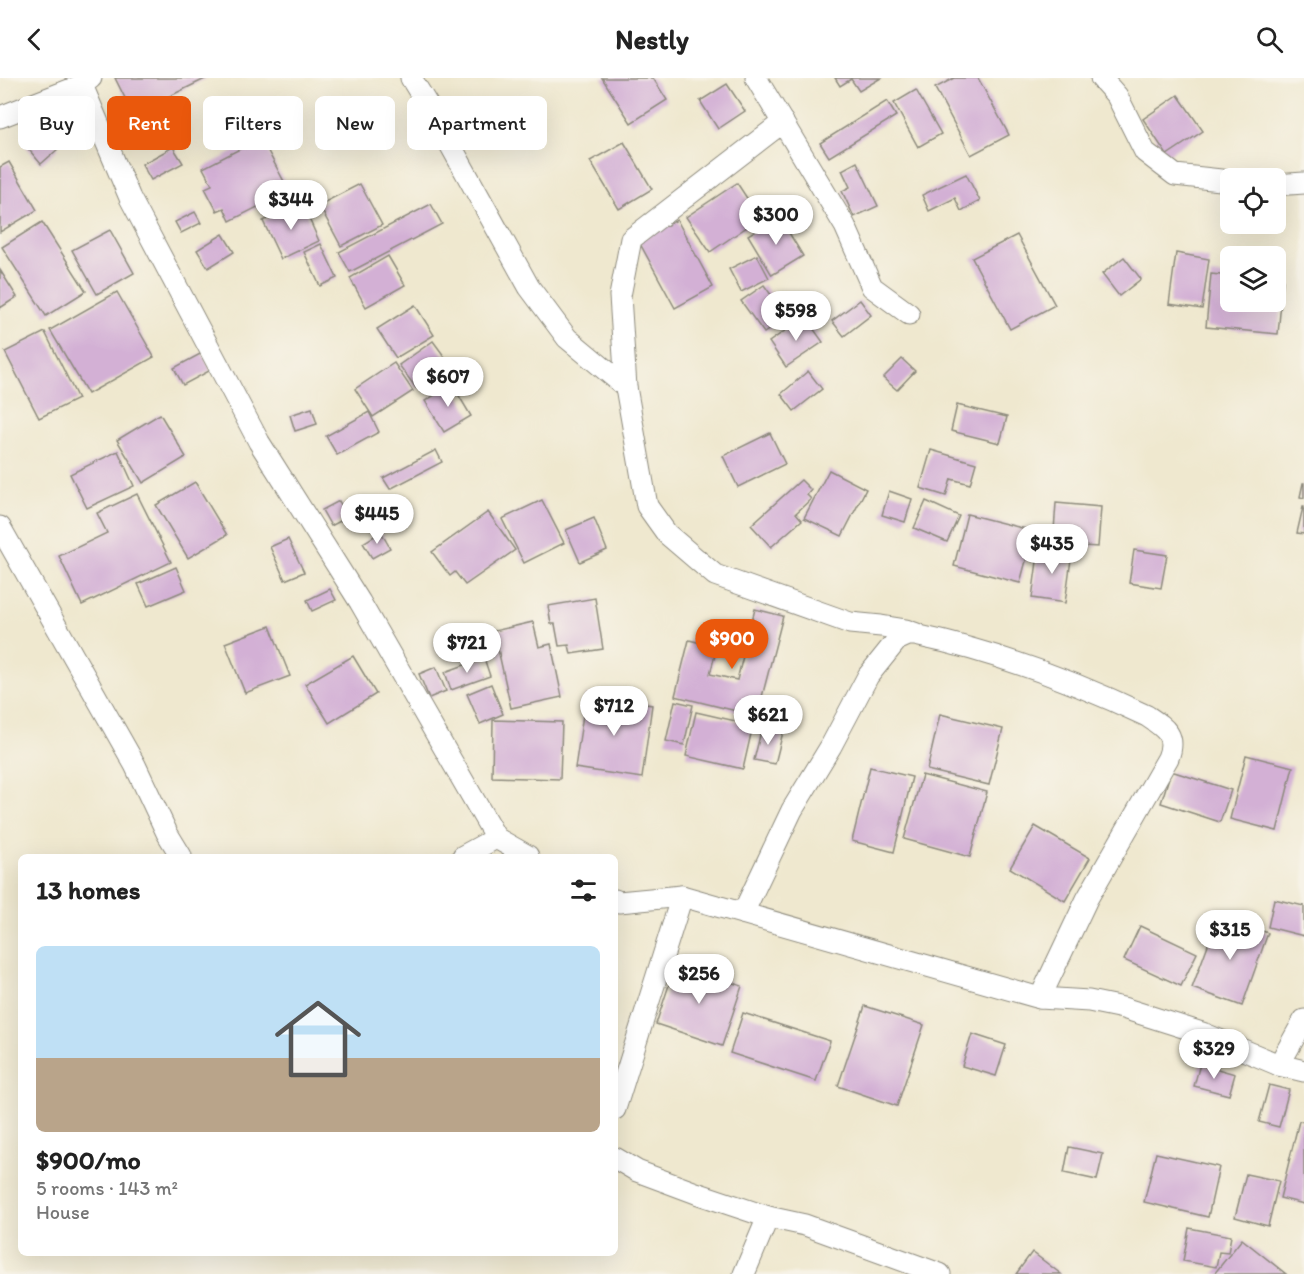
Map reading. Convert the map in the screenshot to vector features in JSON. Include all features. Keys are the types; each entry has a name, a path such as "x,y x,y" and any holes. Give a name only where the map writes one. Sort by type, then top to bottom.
{"street":[{"path":"411,78 529,287 567,338 626,387"},
{"path":"756,78 845,226 872,287 909,314"},
{"path":"1101,78 1117,96 1145,152 1175,175 1220,180"},
{"path":"0,117 86,81 130,198 259,442 360,602 496,838 524,854"},
{"path":"783,122 631,239 620,296 626,387 647,506 667,534 715,575 850,623 906,630 994,655 1053,675 1104,696 1159,724 1170,735 1173,742 1168,758 1087,899 1040,998"},
{"path":"1286,184 1304,183"},
{"path":"0,527 135,765 167,833 180,854"},
{"path":"743,912 792,810 831,746 868,676 897,640 908,635 923,636"},
{"path":"467,854 496,838"},
{"path":"618,1099 682,896"},
{"path":"618,902 682,896 1040,998 1089,1001 1123,1008 1205,1034 1279,1065 1304,1071"},
{"path":"1279,1065 1304,1020"},
{"path":"618,1160 637,1171 768,1217 805,1225 940,1274"},
{"path":"744,1274 768,1217"}],"building":[{"path":"115,78 207,78 170,96 124,96"},
{"path":"602,78 653,78 667,100 631,123"},
{"path":"835,78 881,78 859,91 851,79 840,86"},
{"path":"954,78 978,78 1009,135 971,155 935,88"},
{"path":"727,84 745,111 718,129 700,101"},
{"path":"916,90 941,134 918,147 894,103"},
{"path":"1178,95 1203,131 1167,155 1143,119"},
{"path":"887,101 896,116 829,157 820,143"},
{"path":"624,142 652,189 619,209 590,161"},
{"path":"29,150 57,150 41,164"},
{"path":"168,150 175,150 183,163 151,180 142,164"},
{"path":"238,150 267,150 289,191 230,221 224,208 217,211 205,188 212,185 203,168"},
{"path":"9,162 37,210 0,232 0,167"},
{"path":"857,162 878,206 854,217 842,191 850,187 842,170"},
{"path":"966,174 980,201 961,211 955,198 929,211 922,195"},
{"path":"737,183 760,218 710,252 686,217"},
{"path":"360,184 382,225 341,246 319,205"},
{"path":"302,203 319,241 281,259 263,221"},
{"path":"431,204 442,224 350,272 339,252"},
{"path":"195,212 201,223 181,233 175,222"},
{"path":"779,216 803,256 772,275 748,235"},
{"path":"677,220 713,287 675,308 638,240"},
{"path":"42,222 86,291 46,316 2,247"},
{"path":"110,230 134,273 97,294 72,250"},
{"path":"223,234 234,252 208,268 197,250"},
{"path":"1017,235 1055,305 1010,329 972,258"},
{"path":"321,244 337,278 320,286 304,252"},
{"path":"1176,253 1209,259 1202,309 1169,304"},
{"path":"757,255 769,278 741,292 729,269"},
{"path":"388,256 405,285 366,307 350,278"},
{"path":"1124,257 1141,279 1119,296 1102,274"},
{"path":"0,270 17,297 0,308"},
{"path":"1211,274 1220,275 1220,312 1280,312 1278,334 1206,327"},
{"path":"764,285 787,317 764,333 741,301"},
{"path":"117,292 154,357 88,394 50,330"},
{"path":"860,300 871,315 844,336 832,321"},
{"path":"415,305 434,335 396,358 377,329"},
{"path":"805,317 823,342 786,367 769,342"},
{"path":"45,332 78,399 39,418 5,352"},
{"path":"433,341 450,364 416,388 399,365"},
{"path":"202,353 211,370 183,385 174,368"},
{"path":"902,359 915,371 897,390 883,378"},
{"path":"394,363 413,391 373,417 355,389"},
{"path":"808,371 822,389 794,411 781,394"},
{"path":"452,384 471,416 444,432 425,401"},
{"path":"957,405 1007,417 1000,443 951,431"},
{"path":"312,408 317,424 295,431 290,415"},
{"path":"369,412 379,432 337,455 326,436"},
{"path":"160,414 186,457 143,483 117,440"},
{"path":"770,433 785,464 738,487 723,456"},
{"path":"436,450 442,462 390,489 383,478"},
{"path":"931,450 976,463 970,484 951,479 946,496 920,488"},
{"path":"118,451 134,486 87,508 70,474"},
{"path":"829,470 866,489 842,536 804,518"},
{"path":"801,480 811,490 807,495 811,499 796,513 802,520 771,547 751,525"},
{"path":"195,482 227,535 188,558 156,505"},
{"path":"1304,483 1304,498 1300,497"},
{"path":"889,491 912,499 905,522 882,515"},
{"path":"137,494 171,562 82,605 59,556 107,533 97,513"},
{"path":"542,500 564,543 524,563 502,519"},
{"path":"339,501 348,517 331,526 322,510"},
{"path":"926,501 959,516 947,542 914,528"},
{"path":"1056,503 1101,507 1098,547 1053,544"},
{"path":"1304,507 1304,534 1297,533"},
{"path":"488,512 515,550 465,585 455,572 450,576 432,552"},
{"path":"967,514 1034,531 1020,583 954,566"},
{"path":"594,518 607,550 580,562 566,530"},
{"path":"381,532 390,548 372,558 363,543"},
{"path":"288,539 304,572 285,580 270,547"},
{"path":"1039,547 1072,552 1065,603 1032,598"},
{"path":"1134,550 1167,555 1161,588 1129,583"},
{"path":"176,567 186,590 148,606 138,584"},
{"path":"330,589 336,600 312,611 307,600"},
{"path":"595,598 603,649 571,654 569,645 559,646 555,624 551,624 548,606"},
{"path":"755,609 783,616 757,716 675,696 689,640 717,647 710,674 737,680"},
{"path":"533,622 539,647 551,644 562,697 511,708 494,631"},
{"path":"270,626 290,676 245,693 225,643"},
{"path":"353,656 376,694 329,723 305,684"},
{"path":"484,658 490,676 451,690 445,672"},
{"path":"436,667 446,691 429,698 419,674"},
{"path":"491,684 503,714 480,724 467,694"},
{"path":"586,695 652,705 642,778 575,768"},
{"path":"675,701 693,705 684,745 666,741"},
{"path":"696,712 753,725 743,769 686,756"},
{"path":"940,714 1003,729 989,785 927,770"},
{"path":"493,720 562,722 560,779 492,777"},
{"path":"762,727 783,732 775,764 754,760"},
{"path":"1246,755 1293,767 1277,831 1230,819"},
{"path":"870,767 912,777 894,852 852,841"},
{"path":"1171,771 1231,790 1220,822 1161,803"},
{"path":"922,775 987,792 970,857 904,839"},
{"path":"1035,826 1090,858 1065,901 1010,868"},
{"path":"1274,899 1304,906 1304,936 1268,927"},
{"path":"1219,915 1268,933 1242,1006 1192,988"},
{"path":"1140,926 1197,953 1181,986 1124,960"},
{"path":"676,964 742,986 722,1046 656,1024"},
{"path":"865,1006 924,1025 897,1106 838,1086"},
{"path":"743,1013 830,1041 816,1081 730,1053"},
{"path":"972,1034 1006,1045 996,1076 962,1066"},
{"path":"1200,1064 1235,1074 1229,1095 1194,1086"},
{"path":"1269,1085 1289,1090 1279,1127 1259,1122"},
{"path":"1299,1121 1304,1122 1304,1204 1280,1198"},
{"path":"1069,1147 1103,1154 1097,1180 1064,1173"},
{"path":"1156,1153 1219,1167 1208,1217 1144,1202"},
{"path":"1246,1174 1279,1181 1268,1226 1235,1217"},
{"path":"1189,1228 1231,1236 1228,1253 1219,1252 1216,1267 1183,1261"},
{"path":"1242,1239 1286,1274 1214,1274"},
{"path":"1032,1252 1061,1274 1016,1274"}]}
